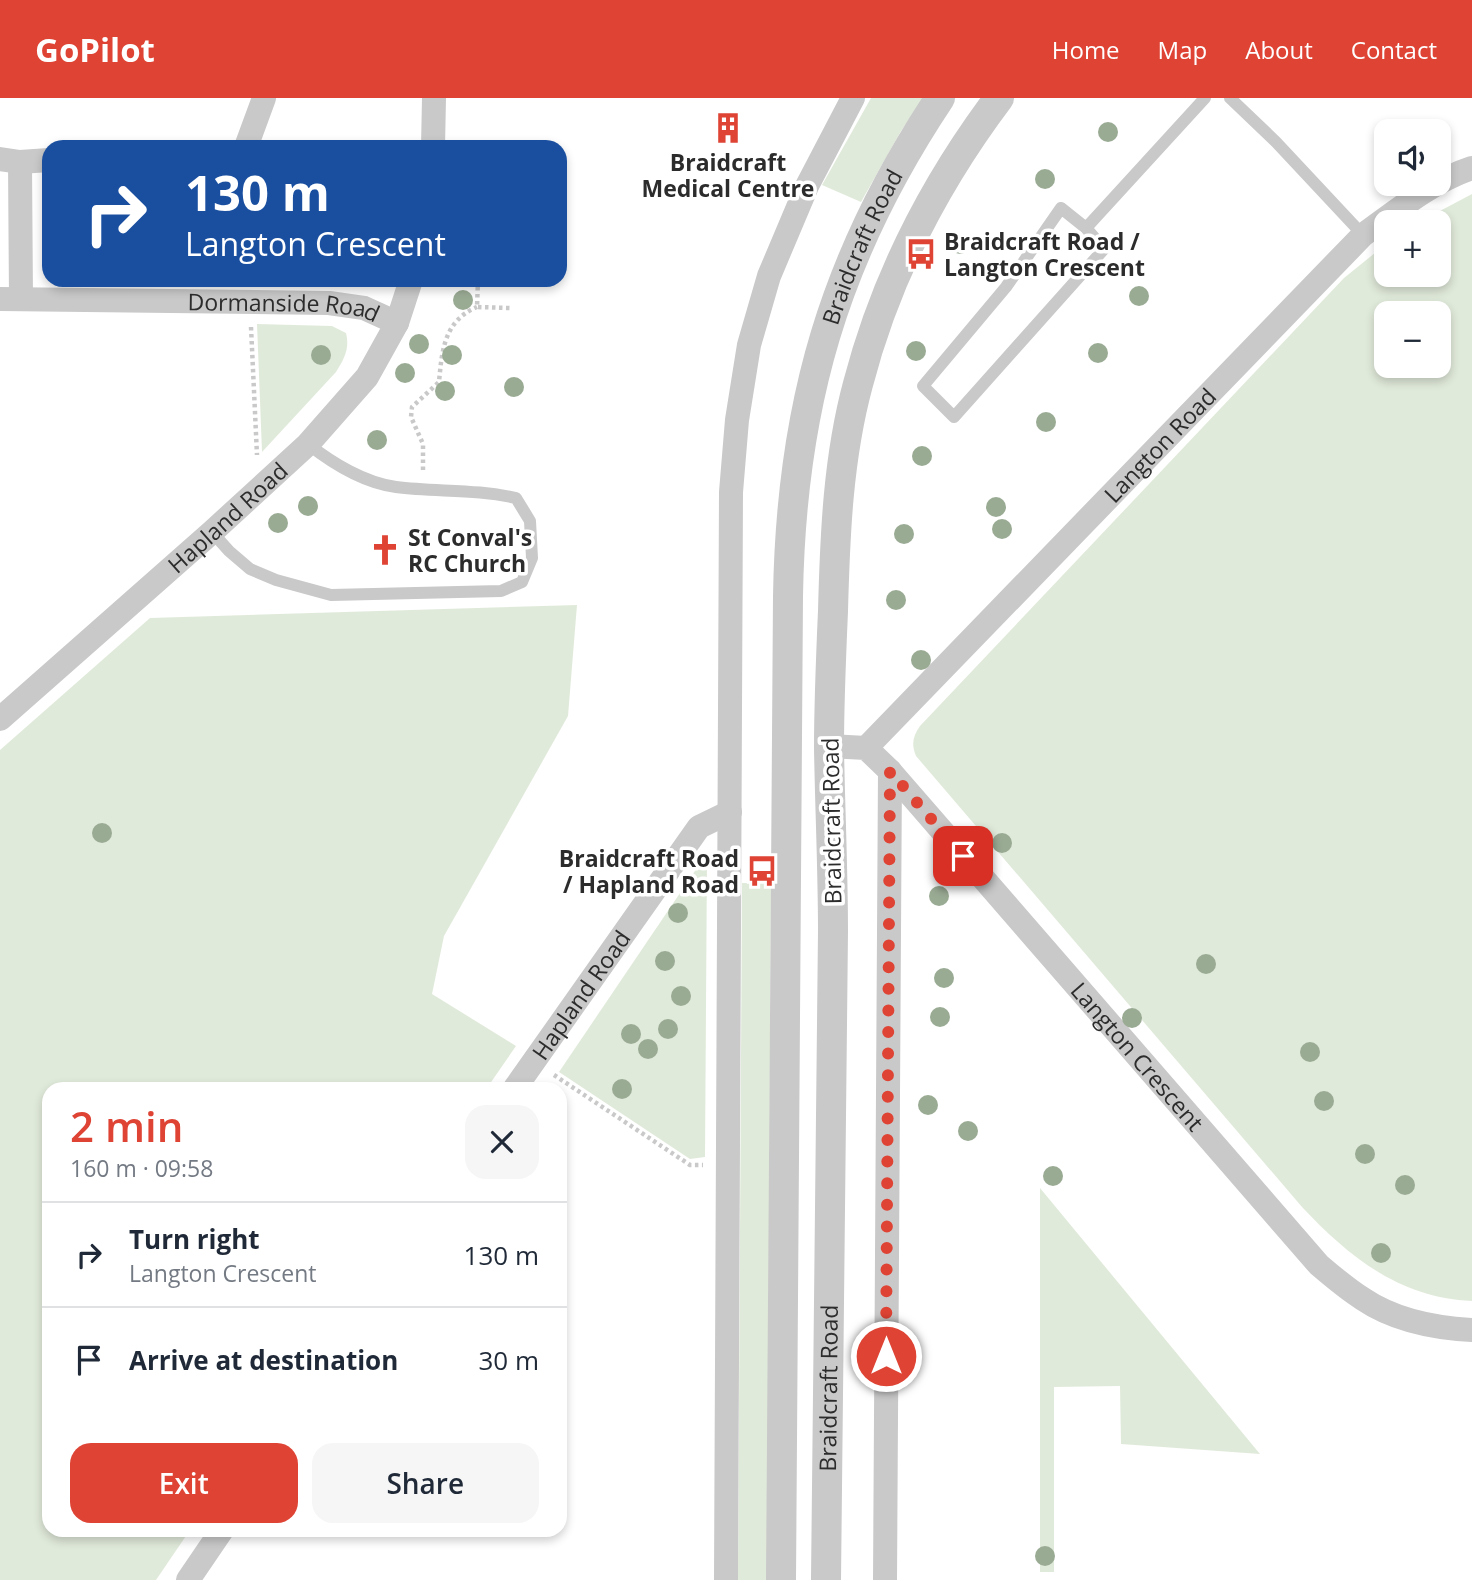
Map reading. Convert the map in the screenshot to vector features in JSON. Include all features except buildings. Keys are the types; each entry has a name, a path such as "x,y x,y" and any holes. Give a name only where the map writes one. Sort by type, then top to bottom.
{"street":[{"path":"243,140 264,98"},
{"path":"433,140 434,98"},
{"name":"Braidcraft Road","path":"781,1580 788,596 794,478 810,387 823,338 870,217 895,170 940,98"},
{"name":"Braidcraft Road","path":"826,1580 833,889 829,746 838,494 858,384 874,329 907,249 946,174 999,98"},
{"path":"726,1580 731,492 737,420 749,345 769,276 845,101"},
{"path":"11,299 10,160 42,160"},
{"name":"Langton Road","path":"866,748 1363,235 1406,204 1472,168"},
{"name":"Hapland Road","path":"0,719 308,444 367,377 397,323 409,287"},
{"name":"Dormanside Road","path":"11,299 341,305 365,308 397,323"},
{"path":"788,596 833,595"},
{"path":"829,746 866,748"},
{"name":"Langton Crescent","path":"866,748 890,771 1319,1265 1364,1300 1406,1319 1446,1329 1472,1330"},
{"path":"885,1580 890,771"},
{"name":"Hapland Road","path":"520,1082 699,827 730,812"},
{"path":"785,888 833,889"},
{"path":"188,1580 217,1537"}],"lane":[{"path":"1086,228 1205,98"},
{"path":"1230,98 1276,142 1363,235"},
{"path":"1061,208 1086,228 1104,249 954,417 923,386 1006,287 1061,208"},
{"path":"212,532 250,569 275,580 331,595 501,591 522,582 532,558 530,521 516,498 491,493 393,487 329,460 308,444"}],"path":[{"path":"477,307 478,287"},
{"path":"250,303 259,490"},
{"path":"424,488 423,444 411,418 412,407 439,382 441,358 448,330 477,307 510,308"},
{"path":"534,1061 566,1082"},
{"path":"567,1083 690,1165 729,1163"}],"green space":[{"path":"871,98 924,98 901,131 861,202 822,185"},
{"path":"1472,194 1472,1301 1446,1298 1399,1283 1357,1258 1320,1225 914,752 914,737 920,726 1344,278 1374,254 1374,287 1451,287 1451,210 1442,210"},
{"path":"257,324 332,326 346,333 347,339 346,354 336,372 262,452"},
{"path":"577,605 568,716 444,936 432,994 516,1046 491,1082 42,1082 42,1537 185,1537 156,1580 0,1580 0,750 150,618"},
{"path":"703,859 707,859 705,1157 690,1159 559,1072"},
{"path":"742,883 771,883 767,1580 738,1580"},
{"path":"1040,1188 1260,1454 1121,1444 1120,1386 1054,1387 1054,1572 1040,1572"}],"place":[{"name":"Braidcraft Medical Centre","path":"728,128"},
{"name":"Braidcraft Road / Langton Crescent","path":"921,254"},
{"name":"St Conval's RC Church","path":"385,550"},
{"name":"Braidcraft Road / Hapland Road","path":"762,871"}],"route":[{"path":"886,1356 890,771 963,856"}]}
